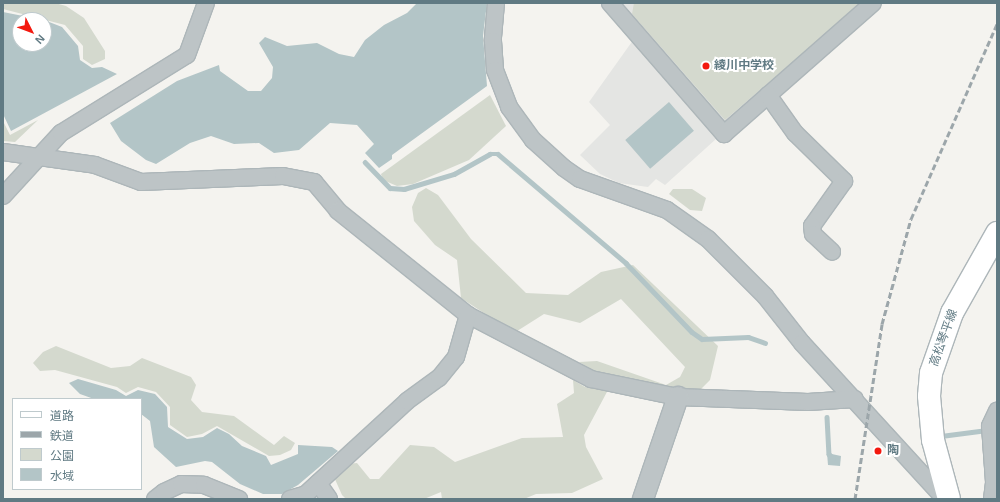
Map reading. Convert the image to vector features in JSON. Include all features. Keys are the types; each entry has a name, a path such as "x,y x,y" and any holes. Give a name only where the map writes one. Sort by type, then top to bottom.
{"main road":[{"name":"高松琴平線","path":"949,499 933,440 929,396 931,373 952,313 997,233"}],"street":[{"path":"3,196 37,156 61,133 186,55 206,3"},
{"path":"496,3 493,41 495,70 509,107 533,140 564,168 580,178 667,210 708,239 765,296 802,343 855,399 945,499"},
{"path":"610,3 724,134 872,3"},
{"path":"768,96 795,133 844,181 812,226 813,234 832,252"},
{"path":"3,152 94,165 140,182 283,176 314,182 338,211 468,315 591,379 678,397 808,402 855,399"},
{"path":"290,499 306,494 407,401 439,378 456,357 468,315"},
{"path":"643,499 678,397"},
{"path":"992,499 994,482 990,429 997,411"},
{"path":"318,483 329,499"},
{"path":"166,496 181,484 204,485 239,499"}],"shaded area":[{"name":"綾川中学校","path":"617,3 867,3 665,185 656,179 648,187 619,183 600,174 580,155 610,125 589,102 641,29"}],"green space":[{"path":"3,3 55,3 66,6 84,18 105,51 105,59 92,65 83,59 83,46 65,25 52,22 52,12 15,12 3,9"},
{"path":"634,3 861,3 725,120 632,14"},
{"path":"490,95 506,126 469,160 413,184 397,186 383,180 381,174"},
{"path":"38,120 15,142 3,141 3,121 10,135"},
{"path":"426,188 438,195 471,239 526,293 568,295 601,272 633,265 718,346 710,380 698,392 668,389 601,375 579,362 597,361 666,385 680,377 685,367 621,299 580,323 544,314 514,333 461,298 457,260 435,245 414,221 412,207 418,193"},
{"path":"673,189 692,189 706,198 702,211 690,210 669,194"},
{"path":"56,346 111,368 130,366 142,358 191,377 196,385 191,400 202,412 234,416 274,445 284,436 295,443 291,450 280,455 269,456 217,426 202,434 187,437 170,425 170,407 156,392 138,387 126,393 117,387 55,370 40,371 33,363 43,352"},
{"path":"573,380 585,387 608,390 584,435 586,447 603,479 572,493 536,494 524,499 442,499 441,492 424,499 346,499 342,495 334,477 347,464 357,463 370,479 379,479 410,445 434,447 455,462 522,438 563,437 557,404 574,393"}],"water":[{"path":"417,3 487,3 483,36 487,86 392,155 392,159 379,168 365,153 374,144 357,125 330,123 299,150 274,153 259,143 234,144 211,136 190,143 156,164 146,160 121,141 110,123 177,81 219,65 220,71 248,91 261,91 272,78 273,67 259,43 265,37 287,46 317,43 339,54 354,57 365,40 384,25 407,13"},
{"path":"3,12 12,14 12,52 52,52 52,23 62,27 78,46 80,60 92,68 102,67 117,74 11,131 3,114"},
{"path":"669,102 694,131 650,169 625,140"},
{"path":"78,379 116,390 126,396 138,390 155,394 167,407 168,427 187,439 203,437 217,428 229,434 242,446 266,456 271,465 298,454 298,445 332,447 338,451 298,485 282,494 263,494 240,484 212,462 205,461 176,467 154,447 150,421 142,415 142,398 91,398 80,394 69,383"},
{"path":"827,453 841,456 840,466 828,465"}],"waterway":[{"path":"365,162 390,188 404,189 454,174 490,154 498,154 626,263 692,332 702,339 748,337 765,343"},
{"path":"827,417 829,454 833,458"},
{"path":"941,436 987,430"}],"railway":[{"path":"855,499 882,324 911,219 997,24"}],"place":[{"name":"綾川中学校","path":"706,66"},
{"name":"陶","path":"878,451"}]}
